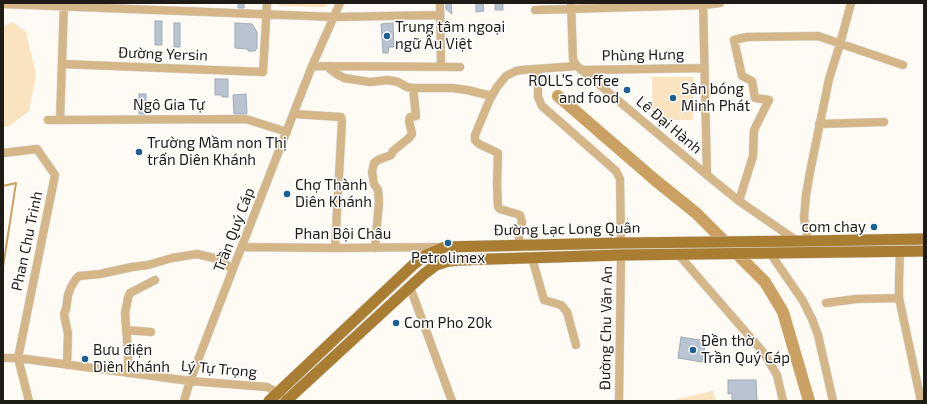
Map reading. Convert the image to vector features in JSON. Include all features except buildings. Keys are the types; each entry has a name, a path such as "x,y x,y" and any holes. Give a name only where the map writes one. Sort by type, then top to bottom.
{"main road":[{"name":"Đường Lạc Long Quân","path":"269,401 413,265 426,255 445,247 924,239"},
{"name":"Đường Lạc Long Quân","path":"286,401 430,269 449,262 621,255 924,250"}],"street":[{"path":"267,3 267,14"},
{"name":"Trần Quý Cáp","path":"184,401 190,381 312,66 340,3"},
{"path":"440,3 441,67"},
{"path":"535,10 571,6 720,3"},
{"path":"802,241 806,195 819,124 829,79 851,3"},
{"path":"3,4 64,5 334,17 440,14"},
{"path":"704,4 707,175"},
{"path":"60,120 64,5"},
{"path":"571,6 573,59 579,68"},
{"name":"Đường Yersin","path":"62,64 263,72 267,14"},
{"path":"739,201 753,156 754,130 769,100 755,98 752,81 742,76 734,40 747,38 818,36 903,65"},
{"path":"312,66 460,67"},
{"path":"330,66 330,69 344,78 370,82 388,80 398,82 407,87 452,88 492,96"},
{"name":"Lê Đại Hành","path":"579,68 739,201 802,241"},
{"name":"Phùng Hưng","path":"519,245 519,233 522,222 520,215 500,209 497,203 498,153 483,146 475,140 475,134 484,113 492,96 503,79 511,73 522,70 538,69 704,68"},
{"path":"538,69 538,97 542,106 616,171 620,179 621,243"},
{"path":"375,248 379,202 378,190 374,184 372,172 374,163 391,155 393,151 412,134 409,121 410,117 416,116 414,88"},
{"path":"294,114 341,117 335,248"},
{"name":"Ngô Gia Tự","path":"48,120 246,119 287,132"},
{"path":"819,124 884,122"},
{"name":"Phan Chu Trinh","path":"3,153 37,148 55,175 18,358 28,401"},
{"name":"Phan Bội Châu","path":"242,247 445,247"},
{"path":"900,251 898,280 899,298 921,401"},
{"path":"770,253 803,301 812,319 818,335 833,401"},
{"path":"67,365 68,334 64,314 71,287 79,276 100,274 197,254 214,258 233,269"},
{"path":"678,254 763,352 777,375 782,401"},
{"name":"Đường Chu Văn An","path":"619,401 621,255"},
{"path":"532,258 544,300 561,305 567,312 576,345"},
{"path":"128,373 125,313 128,298 130,293 155,280"},
{"path":"410,287 452,401"},
{"path":"826,303 856,299 899,298"},
{"path":"126,330 151,332"},
{"name":"Lý Tự Trọng","path":"3,358 18,358 190,381 267,387 277,392 286,401"}],"shaded area":[{"path":"276,3 330,3 324,7 279,6"},
{"path":"12,22 26,32 36,75 29,111 9,126 3,127 3,27"},
{"name":"Sân bóng Minh Phát","path":"652,77 693,77 693,120 653,120"},
{"path":"713,391 716,401 668,401 678,399"}],"waterway":[{"path":"558,96 655,180 696,213 765,282 783,312 809,401"},
{"path":"3,186 16,183 3,267"}],"place":[{"name":"Trung tâm ngoại ngữ Âu Việt","path":"387,36"},
{"name":"ROLL’S coffee and food","path":"627,90"},
{"name":"Sân bóng Minh Phát","path":"673,98"},
{"name":"Trường Mầm non Thị trấn Diên Khánh","path":"139,152"},
{"name":"Chợ Thành Diên Khánh","path":"287,194"},
{"name":"com chay","path":"874,227"},
{"name":"Petrolimex","path":"448,243"},
{"name":"Com Pho 20k","path":"396,323"},
{"name":"Đền thờ Trần Quý Cáp","path":"693,350"},
{"name":"Bưu điện Diên Khánh","path":"85,359"}]}
